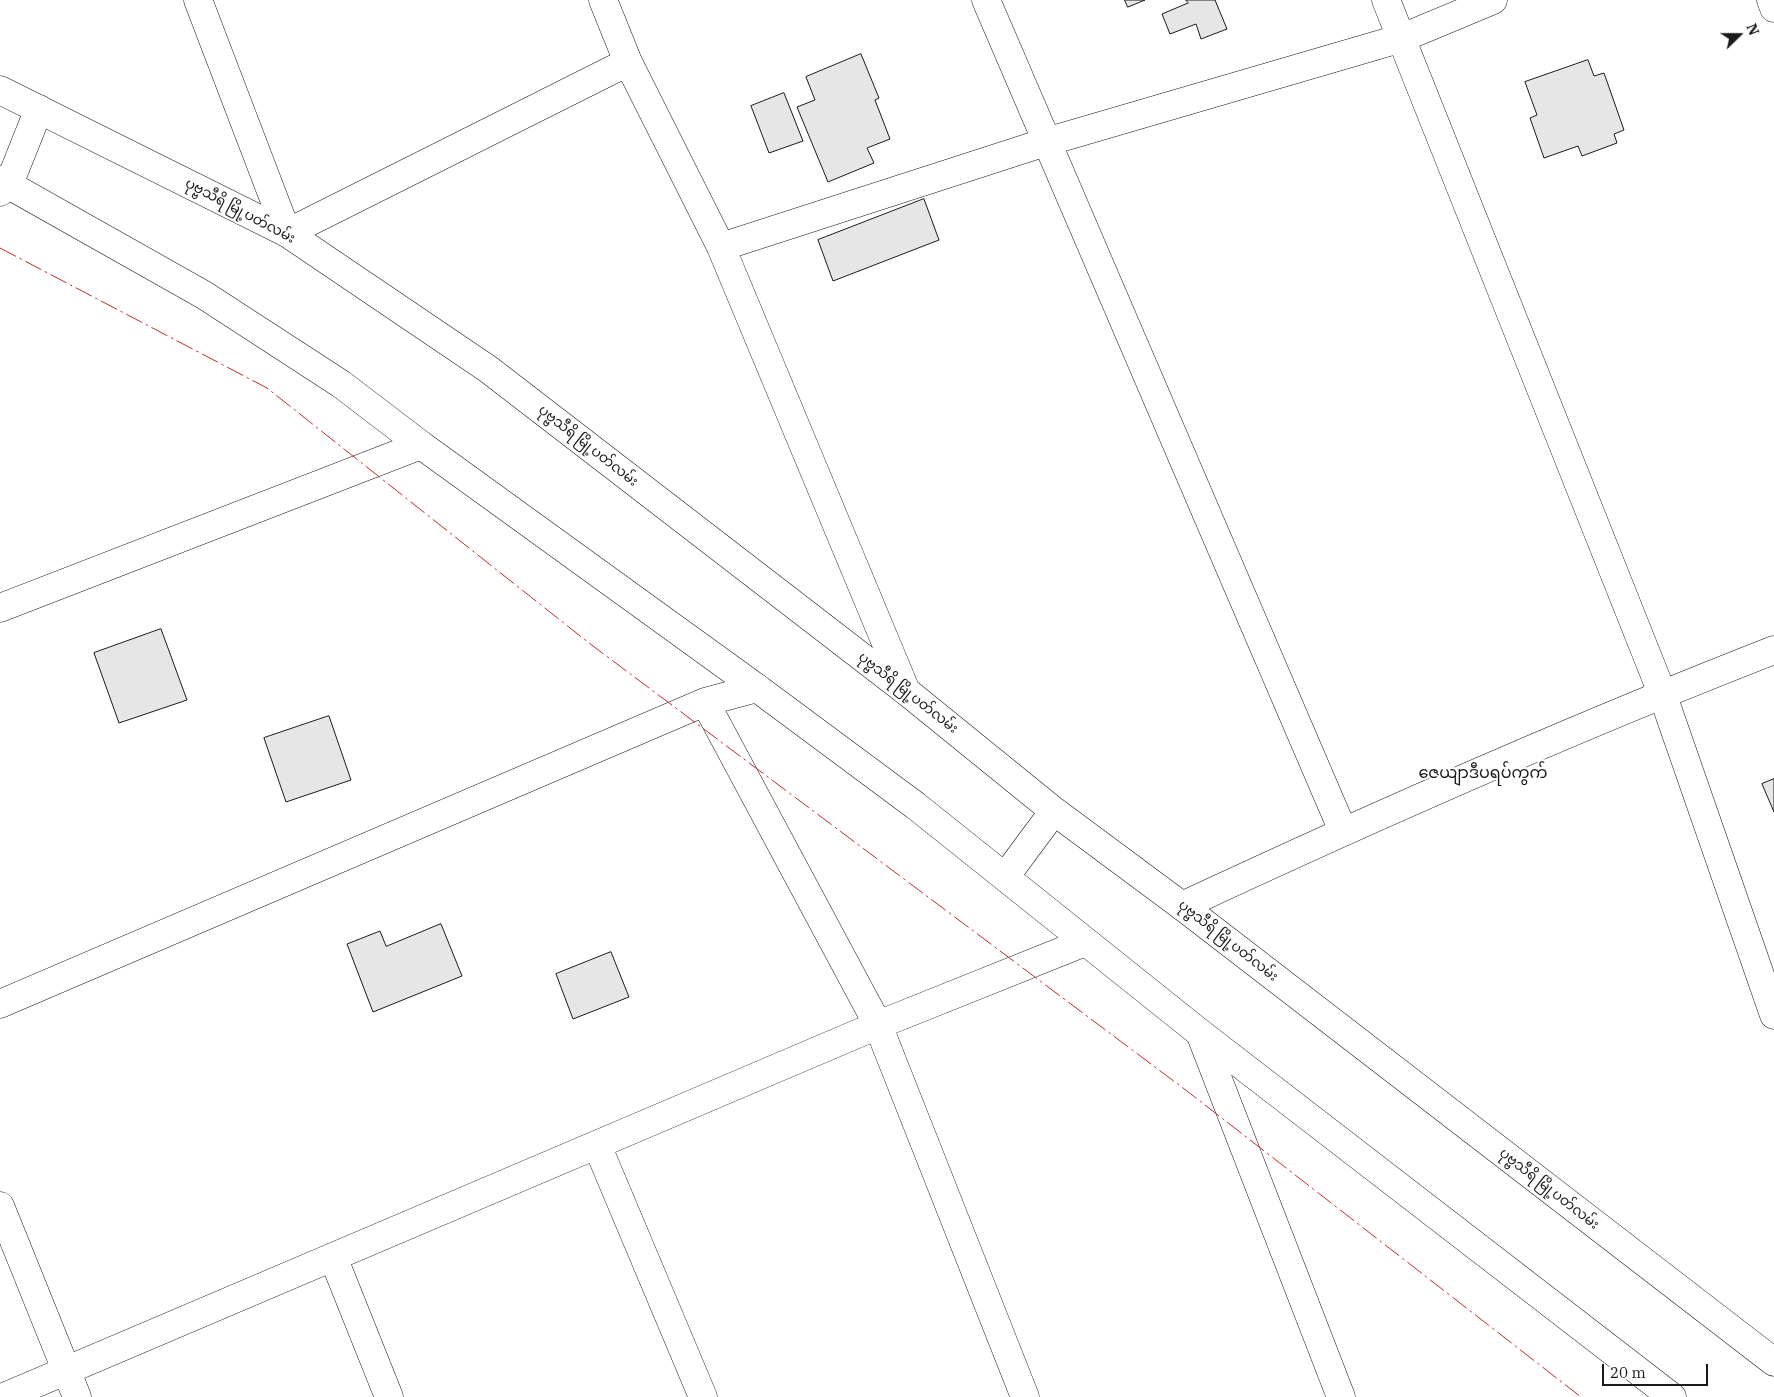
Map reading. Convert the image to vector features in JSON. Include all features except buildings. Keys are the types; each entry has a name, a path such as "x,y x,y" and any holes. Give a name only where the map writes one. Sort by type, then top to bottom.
{"street":[{"path":"198,0 286,233 628,62"},
{"path":"603,0 628,62 721,247 906,691"},
{"path":"986,0 1343,831"},
{"path":"1386,0 1662,693 1774,1015"},
{"path":"721,247 1046,142 1402,38 1493,0"},
{"path":"1771,0 1774,8"},
{"name":"ပုဗ္ဗသီရိ မြို့ပတ်လမ်း","path":"0,90 286,233 488,369 906,691 1054,811 1182,906 1774,1362"},
{"path":"39,109 3,185 204,295 341,384 421,445 757,688 916,806 1200,1033 1672,1397"},
{"path":"0,608 421,445"},
{"path":"1182,906 1343,831 1662,693 1774,650"},
{"path":"0,1004 705,702 757,688"},
{"path":"705,702 878,1025 1025,1397"},
{"path":"1005,877 1054,811"},
{"path":"4,1397 878,1025 1086,942"},
{"path":"1200,1033 1341,1397"},
{"path":"597,1145 703,1397"},
{"path":"0,1206 77,1397"},
{"path":"333,1257 389,1397"}],"power":[{"path":"0,248 267,388 589,643 1187,1091 1581,1397"}],"district":[{"name":"ဇေယျာဒီပရပ်ကွက်","path":"1483,773"}]}
